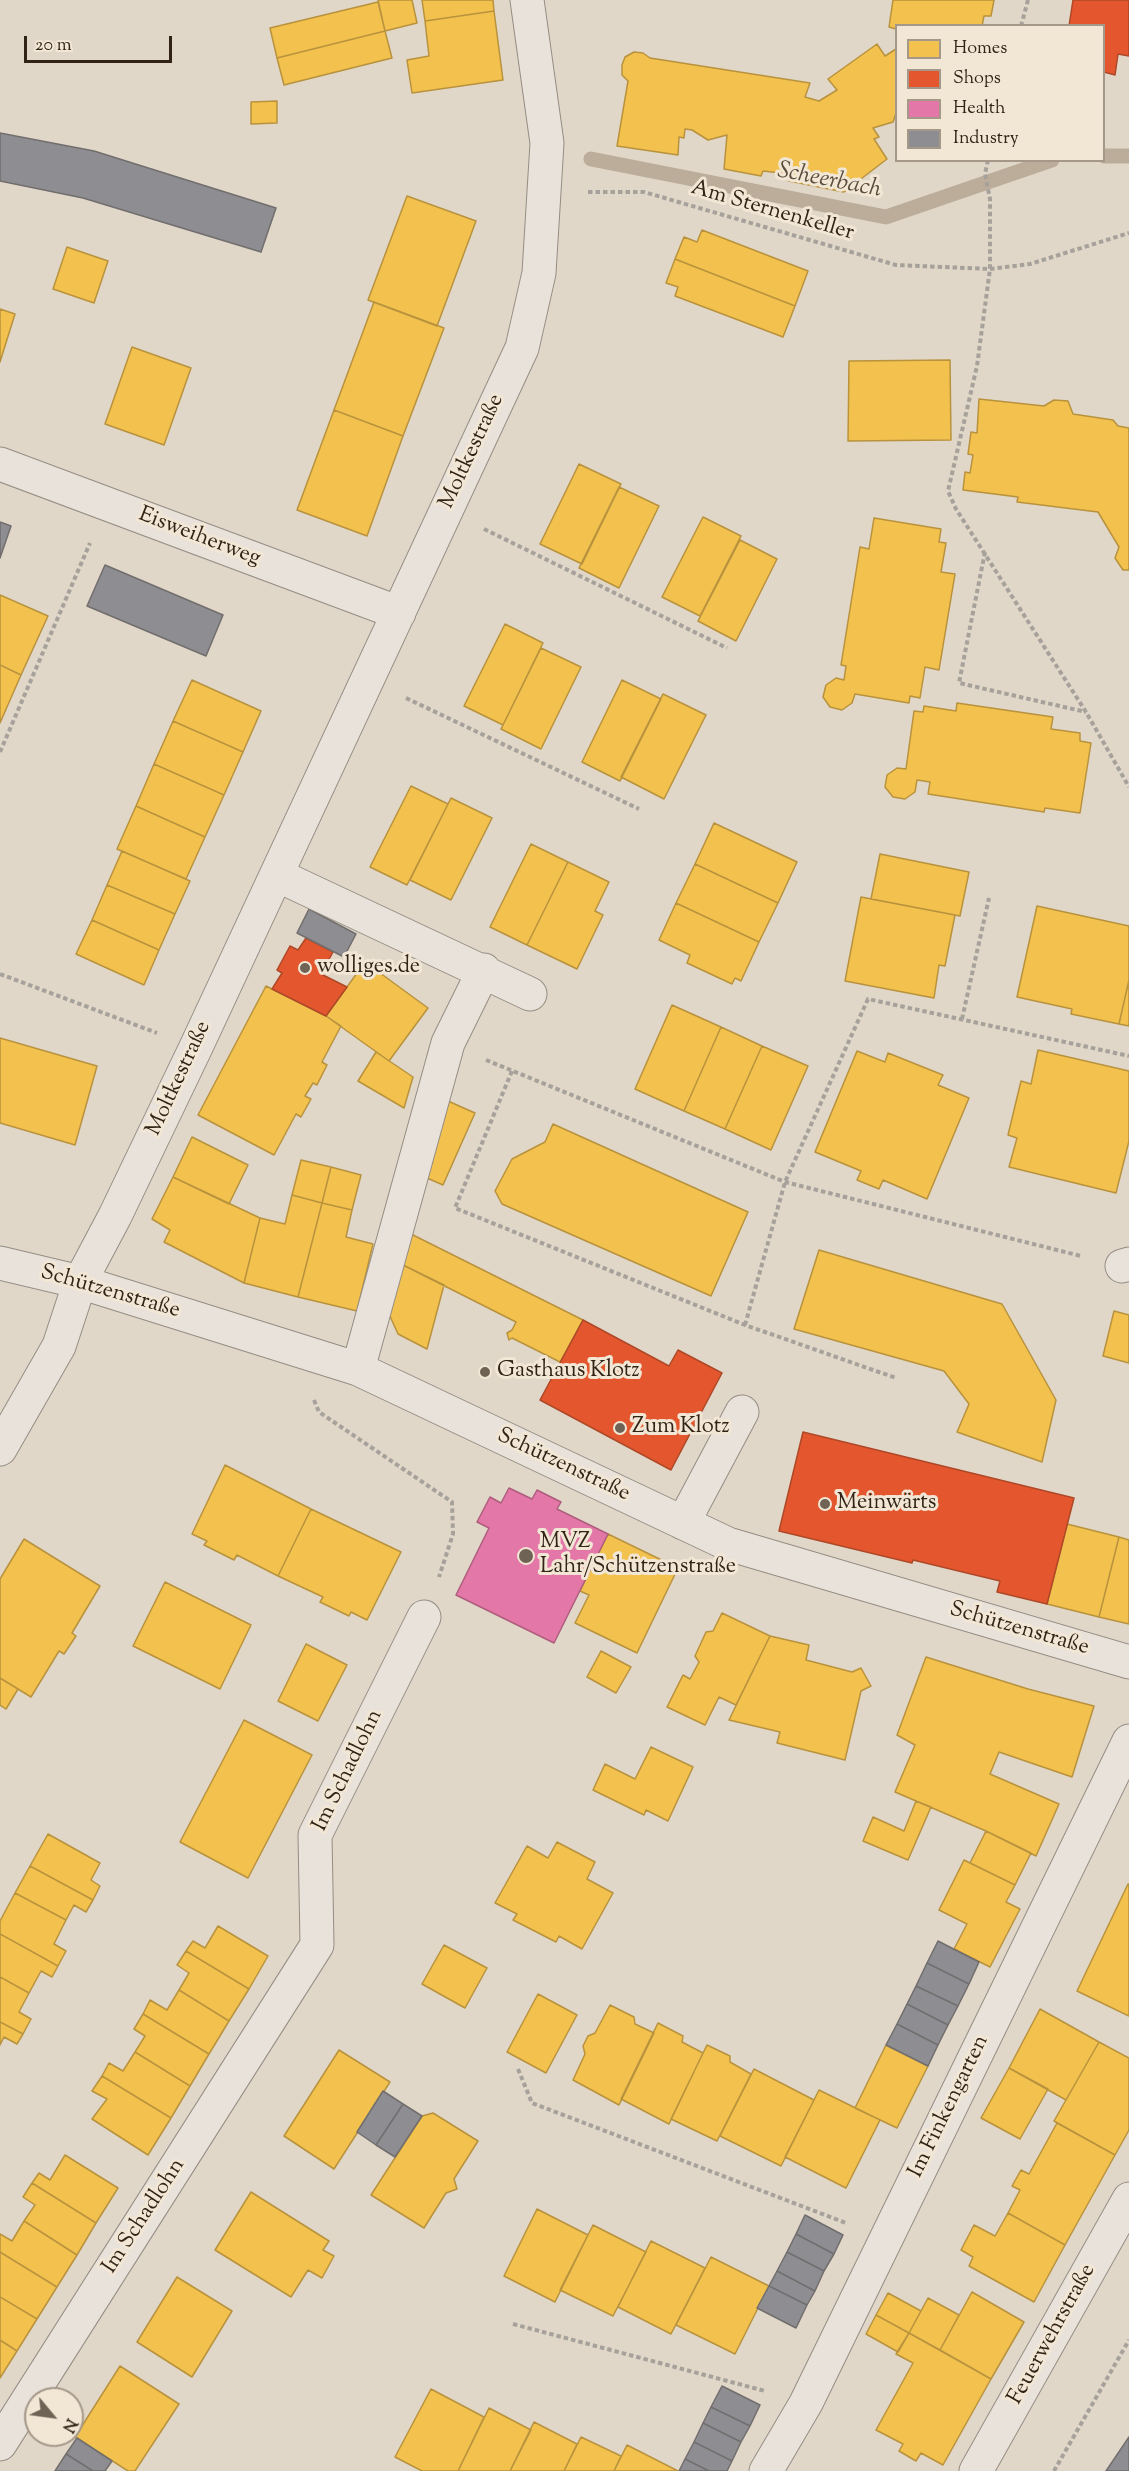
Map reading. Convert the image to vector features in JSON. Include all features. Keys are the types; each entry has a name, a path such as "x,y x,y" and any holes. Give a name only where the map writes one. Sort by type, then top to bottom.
{"street":[{"name":"Moltkestraße","path":"0,1449 59,1346 80,1282 116,1216 196,1047 522,348 539,273 547,143 527,0"},
{"name":"Eisweiherweg","path":"0,464 399,613"},
{"path":"277,875 484,970 530,994"},
{"path":"358,1370 448,1043 484,970"},
{"name":"Schützenstraße","path":"0,1263 80,1282 293,1347 358,1370 728,1544 1129,1662"},
{"path":"683,1523 742,1413"},
{"name":"Im Schadlohn","path":"0,2444 317,1945 315,1835 424,1617"},
{"name":"Im Finkengarten","path":"766,2471 806,2403 1129,1741"},
{"name":"Feuerwehrstraße","path":"976,2471 1129,2199"}],"path":[{"path":"1022,24 1028,0"},
{"path":"988,162 985,174 990,199 990,269 977,366 948,491 956,509 1086,712 1129,787"},
{"name":"Am Sternenkeller","path":"545,192 644,192 897,266 990,269 1030,264 1129,233"},
{"path":"0,752 108,504"},
{"path":"446,510 727,648"},
{"path":"985,552 959,682 1086,712"},
{"path":"367,680 639,809"},
{"path":"962,1019 989,898"},
{"path":"0,974 196,1047"},
{"path":"745,1325 785,1182 868,999 1129,1056"},
{"path":"481,1058 785,1182 1090,1258"},
{"path":"512,1071 455,1208 745,1325 896,1378"},
{"path":"293,1347 319,1412 452,1502 453,1534 424,1617"},
{"path":"518,2069 532,2103 886,2238"},
{"path":"513,2324 806,2403"},
{"path":"1054,2471 1129,2340"}],"building: Homes":[{"path":"378,0 412,0 417,23 385,31"},
{"path":"422,0 493,0 494,11 425,21"},
{"path":"893,0 994,0 991,16 984,16 982,24 895,24 895,29 889,27"},
{"path":"378,2 385,31 277,58 270,28"},
{"path":"494,11 503,80 412,93 407,60 429,56 425,21"},
{"path":"385,31 392,58 284,85 277,58"},
{"path":"877,44 885,56 895,50 895,116 893,122 873,128 879,137 874,139 887,159 844,192 789,181 789,174 763,171 761,176 724,169 727,135 708,140 692,130 685,129 684,138 679,137 678,155 617,146 628,81 622,75 622,65 625,57 634,52 643,53 650,58 810,83 805,97 819,101 837,90 828,79"},
{"path":"277,101 277,123 251,124 251,102"},
{"path":"407,196 476,221 437,326 368,300"},
{"path":"702,230 808,271 795,306 675,259 684,237 697,242"},
{"path":"67,247 108,261 94,303 53,289"},
{"path":"675,259 795,306 783,337 675,296 678,287 666,283"},
{"path":"374,302 444,328 403,436 334,410"},
{"path":"0,309 15,314 0,362"},
{"path":"132,347 191,368 164,445 105,424"},
{"path":"950,360 951,440 848,441 849,361"},
{"path":"979,399 1044,406 1054,400 1068,401 1073,414 1113,420 1118,426 1129,428 1129,570 1123,570 1115,558 1119,547 1098,512 1017,502 1018,497 963,490 965,472 970,473 973,455 968,454 971,432 977,433"},
{"path":"334,410 403,436 367,536 297,510"},
{"path":"579,464 621,484 582,564 540,544"},
{"path":"619,487 659,506 619,588 579,568"},
{"path":"703,517 741,536 700,616 662,597"},
{"path":"874,518 941,529 939,542 946,543 941,572 955,574 939,670 925,667 920,698 910,696 909,703 855,694 852,703 842,710 830,707 823,697 826,685 836,678 844,680 846,666 841,665 860,547 869,549"},
{"path":"740,540 777,559 736,641 698,621"},
{"path":"0,595 48,616 21,675 0,665"},
{"path":"505,624 543,643 503,725 464,706"},
{"path":"541,648 581,667 541,749 501,729"},
{"path":"0,665 21,675 0,723"},
{"path":"192,680 261,711 243,752 173,721"},
{"path":"622,680 661,699 620,781 582,762"},
{"path":"663,694 706,715 664,799 621,777"},
{"path":"957,703 1053,717 1051,729 1080,733 1080,741 1091,743 1080,813 1045,808 1044,812 928,794 930,782 917,780 915,792 905,799 893,797 885,787 887,775 897,768 906,769 914,711 923,712 924,706 956,711"},
{"path":"173,721 243,752 224,795 154,764"},
{"path":"154,764 224,795 205,837 136,806"},
{"path":"411,786 448,804 407,885 370,867"},
{"path":"451,798 492,818 451,900 410,880"},
{"path":"136,806 205,837 186,879 117,849"},
{"path":"714,823 797,862 778,903 695,864"},
{"path":"531,844 568,862 527,945 490,927"},
{"path":"122,851 190,881 175,914 107,885"},
{"path":"880,854 969,872 960,916 871,899"},
{"path":"568,862 609,882 595,911 603,915 577,969 527,945"},
{"path":"695,864 778,903 759,942 676,903"},
{"path":"107,885 175,914 159,950 92,920"},
{"path":"861,897 955,915 945,966 939,965 934,998 845,981"},
{"path":"676,903 759,942 741,981 735,978 732,984 687,963 690,955 659,940"},
{"path":"1037,906 1129,926 1129,980 1119,1024 1071,1014 1072,1009 1017,997"},
{"path":"92,920 159,950 144,985 76,954"},
{"path":"365,962 428,1008 389,1061 326,1016"},
{"path":"1129,980 1129,1026 1119,1024"},
{"path":"266,986 341,1026 322,1062 327,1065 317,1085 313,1083 305,1096 311,1099 301,1117 296,1114 274,1155 198,1115"},
{"path":"672,1005 721,1027 684,1111 635,1089"},
{"path":"721,1027 762,1046 725,1129 684,1111"},
{"path":"0,1038 97,1066 75,1145 0,1123"},
{"path":"762,1046 808,1066 771,1150 725,1129"},
{"path":"1038,1050 1129,1071 1129,1141 1116,1193 1009,1167 1017,1138 1008,1135 1021,1081 1031,1084"},
{"path":"857,1051 885,1062 888,1053 943,1075 938,1085 969,1098 927,1199 883,1180 879,1189 857,1180 861,1171 815,1152"},
{"path":"376,1052 413,1077 404,1108 358,1081"},
{"path":"448,1101 475,1113 443,1185 427,1178"},
{"path":"553,1124 748,1212 711,1296 502,1204 495,1191 512,1159 545,1142"},
{"path":"192,1137 248,1165 229,1204 173,1177"},
{"path":"301,1160 331,1167 322,1203 292,1195"},
{"path":"331,1167 361,1175 352,1210 322,1203"},
{"path":"173,1177 260,1218 244,1283 164,1242 170,1230 152,1219"},
{"path":"292,1195 322,1203 298,1297 244,1283 260,1218 285,1224"},
{"path":"322,1203 352,1210 346,1237 373,1244 357,1311 298,1297"},
{"path":"411,1234 583,1320 560,1362 512,1338 509,1340 507,1333 512,1330 516,1322 403,1265"},
{"path":"819,1250 1002,1304 1056,1400 1042,1462 957,1432 969,1404 944,1371 794,1329"},
{"path":"403,1265 444,1285 427,1349 398,1334 389,1314"},
{"path":"1114,1311 1129,1315 1129,1363 1103,1356"},
{"path":"225,1465 311,1509 278,1576 237,1555 234,1560 204,1545 207,1541 192,1534"},
{"path":"311,1509 401,1552 367,1620 351,1612 349,1616 320,1602 323,1597 278,1576"},
{"path":"1067,1524 1119,1537 1099,1617 1047,1604"},
{"path":"608,1534 678,1568 637,1653 575,1623 589,1595 580,1591"},
{"path":"1119,1537 1129,1540 1129,1624 1099,1617"},
{"path":"24,1539 100,1586 72,1633 76,1636 64,1654 59,1651 31,1697 0,1678 0,1579"},
{"path":"165,1582 251,1625 220,1689 133,1646"},
{"path":"722,1613 770,1636 736,1705 719,1697 705,1725 667,1707 683,1675 690,1679 699,1662 695,1656 706,1632 713,1631"},
{"path":"770,1636 809,1645 806,1660 852,1672 861,1668 871,1686 861,1691 845,1760 777,1743 780,1732 729,1720"},
{"path":"306,1644 347,1665 318,1721 278,1701"},
{"path":"601,1651 631,1667 616,1693 587,1677"},
{"path":"926,1657 1028,1689 1094,1706 1072,1777 999,1752 990,1774 1059,1804 1036,1856 986,1831 895,1792 915,1745 897,1735"},
{"path":"0,1678 18,1689 6,1709 0,1705"},
{"path":"244,1720 312,1755 248,1878 180,1842"},
{"path":"651,1747 693,1767 668,1821 646,1810 644,1815 593,1790 605,1764 635,1779"},
{"path":"916,1801 931,1807 908,1860 863,1841 873,1817 904,1831"},
{"path":"986,1831 1031,1853 1015,1885 970,1863"},
{"path":"48,1834 100,1863 91,1880 100,1886 93,1900 30,1866"},
{"path":"557,1842 595,1862 587,1879 613,1893 582,1949 559,1936 556,1942 513,1920 517,1914 495,1903 527,1846 548,1858"},
{"path":"964,1860 1015,1885 1006,1902 1020,1909 990,1967 954,1949 967,1924 939,1910"},
{"path":"30,1866 93,1900 86,1912 74,1905 66,1920 15,1893"},
{"path":"1129,1884 1129,2016 1077,1991"},
{"path":"15,1893 66,1920 54,1944 66,1951 58,1966 0,1934 0,1921"},
{"path":"218,1926 268,1956 249,1989 186,1951 193,1941 205,1948"},
{"path":"0,1934 58,1966 52,1977 41,1971 29,1993 0,1977"},
{"path":"444,1945 487,1968 465,2008 422,1984"},
{"path":"186,1951 249,1989 229,2021 179,1990 189,1973 177,1965"},
{"path":"0,1977 29,1993 19,2012 31,2019 23,2034 0,2022"},
{"path":"179,1990 229,2021 209,2054 143,2014 150,2000 167,2010"},
{"path":"538,1994 577,2015 546,2073 507,2052"},
{"path":"610,2005 634,2017 635,2024 654,2033 619,2105 573,2080 585,2054 583,2046 588,2036 595,2033"},
{"path":"1040,2009 1099,2042 1066,2100 1009,2068"},
{"path":"143,2014 209,2054 190,2086 135,2052 145,2036 134,2029"},
{"path":"0,2022 23,2034 17,2044 4,2037 0,2045"},
{"path":"658,2023 683,2036 682,2042 703,2053 669,2124 621,2099"},
{"path":"1099,2042 1129,2058 1129,2130 1115,2155 1054,2121"},
{"path":"707,2045 730,2056 730,2062 751,2074 717,2141 671,2119"},
{"path":"886,2045 928,2066 897,2128 855,2108"},
{"path":"339,2050 390,2082 334,2169 284,2136"},
{"path":"135,2052 190,2086 171,2118 102,2076 109,2063 123,2071"},
{"path":"1009,2068 1048,2089 1020,2139 981,2118"},
{"path":"754,2069 814,2100 781,2166 720,2136"},
{"path":"102,2076 171,2118 148,2155 92,2119 107,2099 92,2091"},
{"path":"819,2090 880,2120 846,2188 785,2157"},
{"path":"433,2113 478,2141 454,2179 457,2189 446,2193 424,2228 371,2195 422,2116"},
{"path":"1057,2123 1115,2155 1065,2245 1008,2213 1020,2190 1012,2186 1021,2170 1029,2174"},
{"path":"65,2155 118,2188 96,2223 32,2183 39,2173 50,2180"},
{"path":"32,2183 96,2223 77,2255 24,2221 35,2205 23,2197"},
{"path":"251,2192 329,2241 323,2250 334,2256 322,2278 308,2270 291,2297 215,2250"},
{"path":"537,2209 588,2235 555,2302 504,2276"},
{"path":"1008,2213 1065,2245 1034,2302 969,2266 973,2257 961,2250 974,2225 995,2236"},
{"path":"24,2221 77,2255 57,2287 0,2252 0,2234 12,2241"},
{"path":"593,2225 646,2252 613,2316 560,2290"},
{"path":"651,2241 705,2268 671,2334 618,2307"},
{"path":"0,2252 57,2287 37,2319 0,2297"},
{"path":"711,2257 769,2286 735,2354 676,2325"},
{"path":"177,2277 232,2311 192,2377 137,2342"},
{"path":"972,2292 1024,2322 991,2379 940,2350"},
{"path":"888,2293 921,2311 909,2333 876,2315"},
{"path":"0,2297 37,2319 17,2351 0,2340"},
{"path":"928,2298 959,2315 940,2350 909,2333"},
{"path":"876,2315 909,2333 898,2352 866,2334"},
{"path":"909,2333 991,2379 943,2465 921,2453 916,2461 899,2451 903,2444 876,2430 913,2363 896,2354"},
{"path":"0,2340 17,2351 0,2378"},
{"path":"120,2366 179,2404 135,2471 128,2471 84,2443 84,2423"},
{"path":"431,2389 484,2417 458,2471 422,2471 395,2457"},
{"path":"489,2408 531,2430 510,2471 458,2471"},
{"path":"534,2422 577,2444 564,2471 510,2471"},
{"path":"581,2437 621,2456 614,2471 564,2471"},
{"path":"627,2445 678,2471 614,2471"}],"building: Shops":[{"path":"1073,0 1129,0 1129,56 1118,54 1115,75 1105,72 1105,24 1069,24"},
{"path":"306,938 333,952 321,974 347,987 326,1016 272,989 282,973 277,970 290,946 298,950"},
{"path":"583,1320 669,1366 678,1350 722,1373 671,1470 540,1400"},
{"path":"803,1432 1074,1498 1047,1604 997,1592 1000,1581 913,1560 912,1563 779,1531"}],"building: Health":[{"path":"509,1488 532,1499 537,1490 561,1502 557,1509 608,1534 554,1643 456,1595 489,1528 477,1522 490,1497 501,1503"}],"building: Industry":[{"path":"0,133 94,151 276,208 261,252 83,198 0,181"},
{"path":"0,522 11,526 0,558"},
{"path":"105,565 223,615 206,656 87,606"},
{"path":"309,909 356,934 344,957 297,933"},
{"path":"938,1941 979,1962 969,1984 927,1963"},
{"path":"927,1963 969,1984 958,2006 916,1986"},
{"path":"916,1986 958,2006 948,2025 907,2004"},
{"path":"907,2004 948,2025 938,2045 897,2024"},
{"path":"897,2024 938,2045 928,2066 886,2045"},
{"path":"383,2091 403,2104 376,2145 357,2132"},
{"path":"403,2104 422,2116 395,2157 376,2145"},
{"path":"805,2215 843,2235 834,2254 796,2234"},
{"path":"796,2234 834,2254 824,2271 787,2252"},
{"path":"787,2252 824,2271 815,2291 777,2271"},
{"path":"777,2271 815,2291 807,2305 769,2286"},
{"path":"769,2286 807,2305 796,2328 757,2308"},
{"path":"722,2386 760,2405 750,2426 711,2407"},
{"path":"711,2407 750,2426 741,2442 703,2423"},
{"path":"703,2423 741,2442 732,2461 694,2442"},
{"path":"1129,2437 1129,2471 1106,2471"},
{"path":"694,2442 732,2461 727,2471 709,2471 685,2459"},
{"path":"84,2443 112,2461 105,2471 93,2471 66,2454 71,2447 84,2447"},
{"path":"66,2454 93,2471 55,2471"},
{"path":"685,2459 709,2471 679,2471"}],"waterway":[{"name":"Scheerbach","path":"1105,156 1129,156"},
{"name":"Scheerbach","path":"591,159 886,217 1046,162"}],"place":[{"name":"wolliges.de","path":"305,968"},
{"name":"Gasthaus Klotz","path":"485,1372"},
{"name":"Zum Klotz","path":"620,1428"},
{"name":"Meinwärts","path":"825,1504"},
{"name":"MVZ Lahr/Schützenstraße","path":"526,1556"}]}
